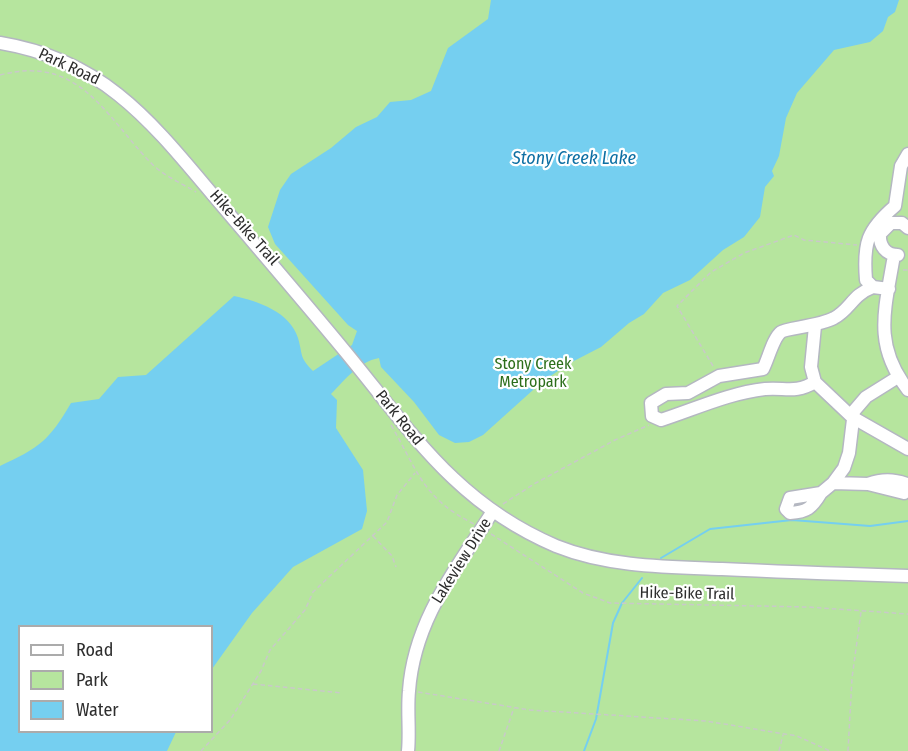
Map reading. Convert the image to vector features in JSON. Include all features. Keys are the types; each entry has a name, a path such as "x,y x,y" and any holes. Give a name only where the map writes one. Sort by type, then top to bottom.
{"street":[{"name":"Park Road","path":"0,43 28,48 67,62 126,98 183,159 343,349 431,458 455,483 493,512 558,547 588,556 648,566 908,576"},
{"path":"815,382 790,391 767,389 721,399 661,420 652,416 651,403 666,394 688,393 719,376 764,369 779,333 788,328 815,326 841,313 851,300 867,286 867,245 876,222 895,206 901,166 908,154"},
{"path":"908,228 896,222 882,229 881,245 898,258 889,289 884,331 885,348 898,377 908,390"},
{"path":"867,286 889,289"},
{"path":"815,326 812,367 815,382 852,417 908,449"},
{"path":"743,373 746,393"},
{"path":"821,493 833,483 844,468 849,453 852,417 866,397 898,377"},
{"path":"833,483 868,484"},
{"name":"Lakeview Drive","path":"408,751 409,691 418,640 443,586 493,512"}],"path":[{"name":"Hike-Bike Trail","path":"0,75 32,70 63,76 78,84 91,95 154,166 202,196"},
{"path":"719,376 677,306 711,272 744,253 794,235 804,240 867,245"},
{"path":"898,258 908,270"},
{"path":"493,512 534,483 615,440 661,420"},
{"path":"389,422 424,486 452,513 478,526"},
{"path":"201,751 230,720 261,671 270,650 305,610 313,592 387,522 397,495 415,472"},
{"name":"Hike-Bike Trail","path":"486,530 596,600 616,603 796,606 908,614"},
{"path":"372,535 392,556 396,567"},
{"path":"848,751 852,678 861,612"},
{"path":"252,684 342,693"},
{"path":"409,691 514,707 706,721 797,736 830,751"},
{"path":"498,751 514,707"},
{"path":"779,751 783,734"}],"green space":[{"name":"Stony Creek Metropark","path":"0,0 908,0 908,751 0,751"}],"water":[{"name":"Stony Creek Lake","path":"491,0 899,0 895,12 888,17 883,31 870,42 834,50 797,93 786,118 779,156 772,171 774,176 765,187 760,217 744,237 723,250 690,280 663,293 644,314 629,323 601,347 570,363 543,381 483,435 469,442 455,443 439,435 414,402 381,367 379,358 365,363 347,377 331,394 337,400 336,428 363,470 367,511 362,529 293,567 252,613 213,668 213,625 18,625 18,733 176,733 167,751 0,751 0,466 25,454 42,442 56,427 71,403 99,399 118,377 146,375 234,296 272,309 288,321 298,338 303,359 313,371 352,345 357,331 348,325 275,244 268,227 280,190 291,174 331,148 356,127 377,117 390,102 411,100 431,91 448,48 488,19"}],"waterway":[{"path":"661,558 710,529 792,520 870,526 908,521"},
{"path":"584,751 596,719 613,623 622,603 642,578"}]}
